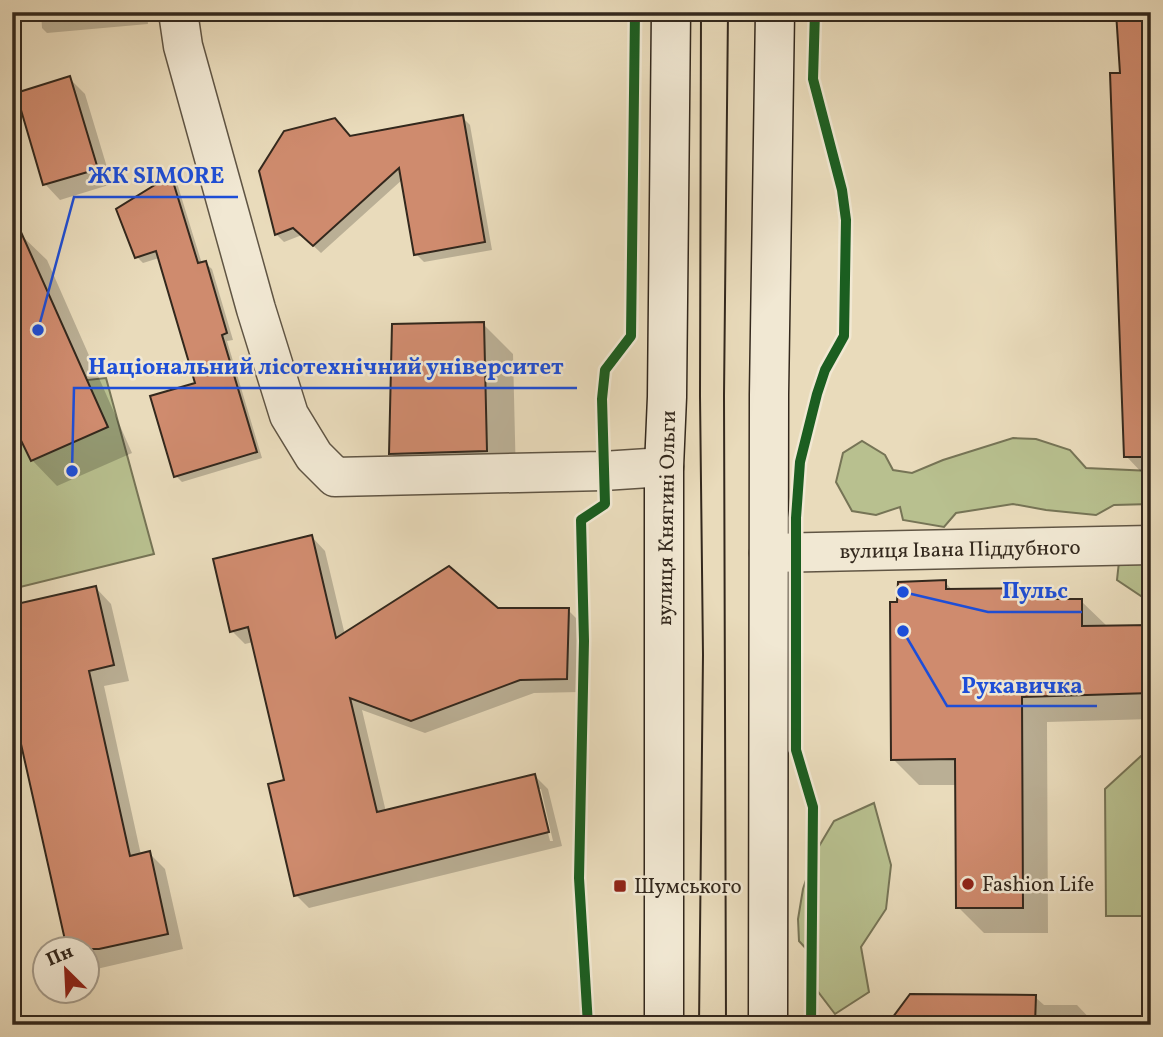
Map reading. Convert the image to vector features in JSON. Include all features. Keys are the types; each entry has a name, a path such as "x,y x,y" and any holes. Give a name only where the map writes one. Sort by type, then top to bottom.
{"main road":[{"path":"178,12 183,46 248,282 289,415 314,456 335,477 603,471 664,467"},
{"name":"вулиця Княгині Ольги","path":"664,1025 664,467 671,12"},
{"path":"768,1025 769,395 775,12"},
{"name":"вулиця Івана Піддубного","path":"769,553 1151,545"}],"green space":[{"path":"106,378 154,554 12,589 12,388"},
{"path":"1013,438 1036,439 1070,450 1086,468 1151,471 1151,504 1114,505 1096,515 1013,504 956,513 944,527 903,520 900,507 876,515 852,511 836,482 843,453 862,441 885,455 893,470 912,473 943,460"},
{"path":"1121,543 1151,543 1151,601 1117,580"},
{"path":"1141,756 1151,756 1151,916 1106,916 1105,789"},
{"path":"874,803 891,865 886,909 861,947 869,992 835,1014 816,989 811,954 799,941 798,919 803,889 815,853 834,821"}],"building":[{"path":"1116,12 1151,12 1151,457 1124,457 1110,73 1120,73"},
{"path":"70,76 98,169 43,185 16,93"},
{"path":"463,115 485,242 414,255 399,168 313,246 293,228 275,235 259,171 284,131 335,118 350,136"},
{"path":"171,175 198,263 206,261 227,333 222,335 257,452 174,477 150,396 195,383 156,251 135,258 116,209"},
{"path":"12,212 108,427 31,461 12,422"},
{"path":"484,322 487,451 389,454 392,324"},
{"path":"312,535 336,638 449,566 498,608 569,608 567,679 520,680 411,721 350,698 377,812 535,774 549,832 294,896 268,784 284,780 248,627 230,632 213,559"},
{"path":"946,580 946,589 1045,588 1045,599 1082,599 1082,626 1151,625 1151,693 1022,697 1023,908 956,908 955,759 891,760 890,602 897,602 898,582"},
{"path":"96,586 114,665 89,671 130,856 150,851 168,934 102,948 102,936 64,936 12,704 12,605"},
{"path":"910,994 1036,995 1035,1025 887,1025"}],"tram line":[{"path":"699,1025 703,655 700,396 701,12"},
{"path":"726,1025 724,396 728,12"}],"cycle path":[{"path":"588,1025 579,878 584,641 581,520 605,504 602,399 605,370 631,336 635,12"},
{"path":"811,1025 813,807 796,750 796,518 800,462 817,394 825,370 844,336 846,220 842,190 813,79 815,12"}],"place":[{"name":"ЖК SIMORE","path":"38,330"},
{"name":"Національний лісотехнічний університет","path":"72,471"},
{"name":"Пульс","path":"903,592"},
{"name":"Рукавичка","path":"903,631"},
{"name":"Fashion Life","path":"968,884"},
{"name":"Шумського","path":"620,886"}]}
